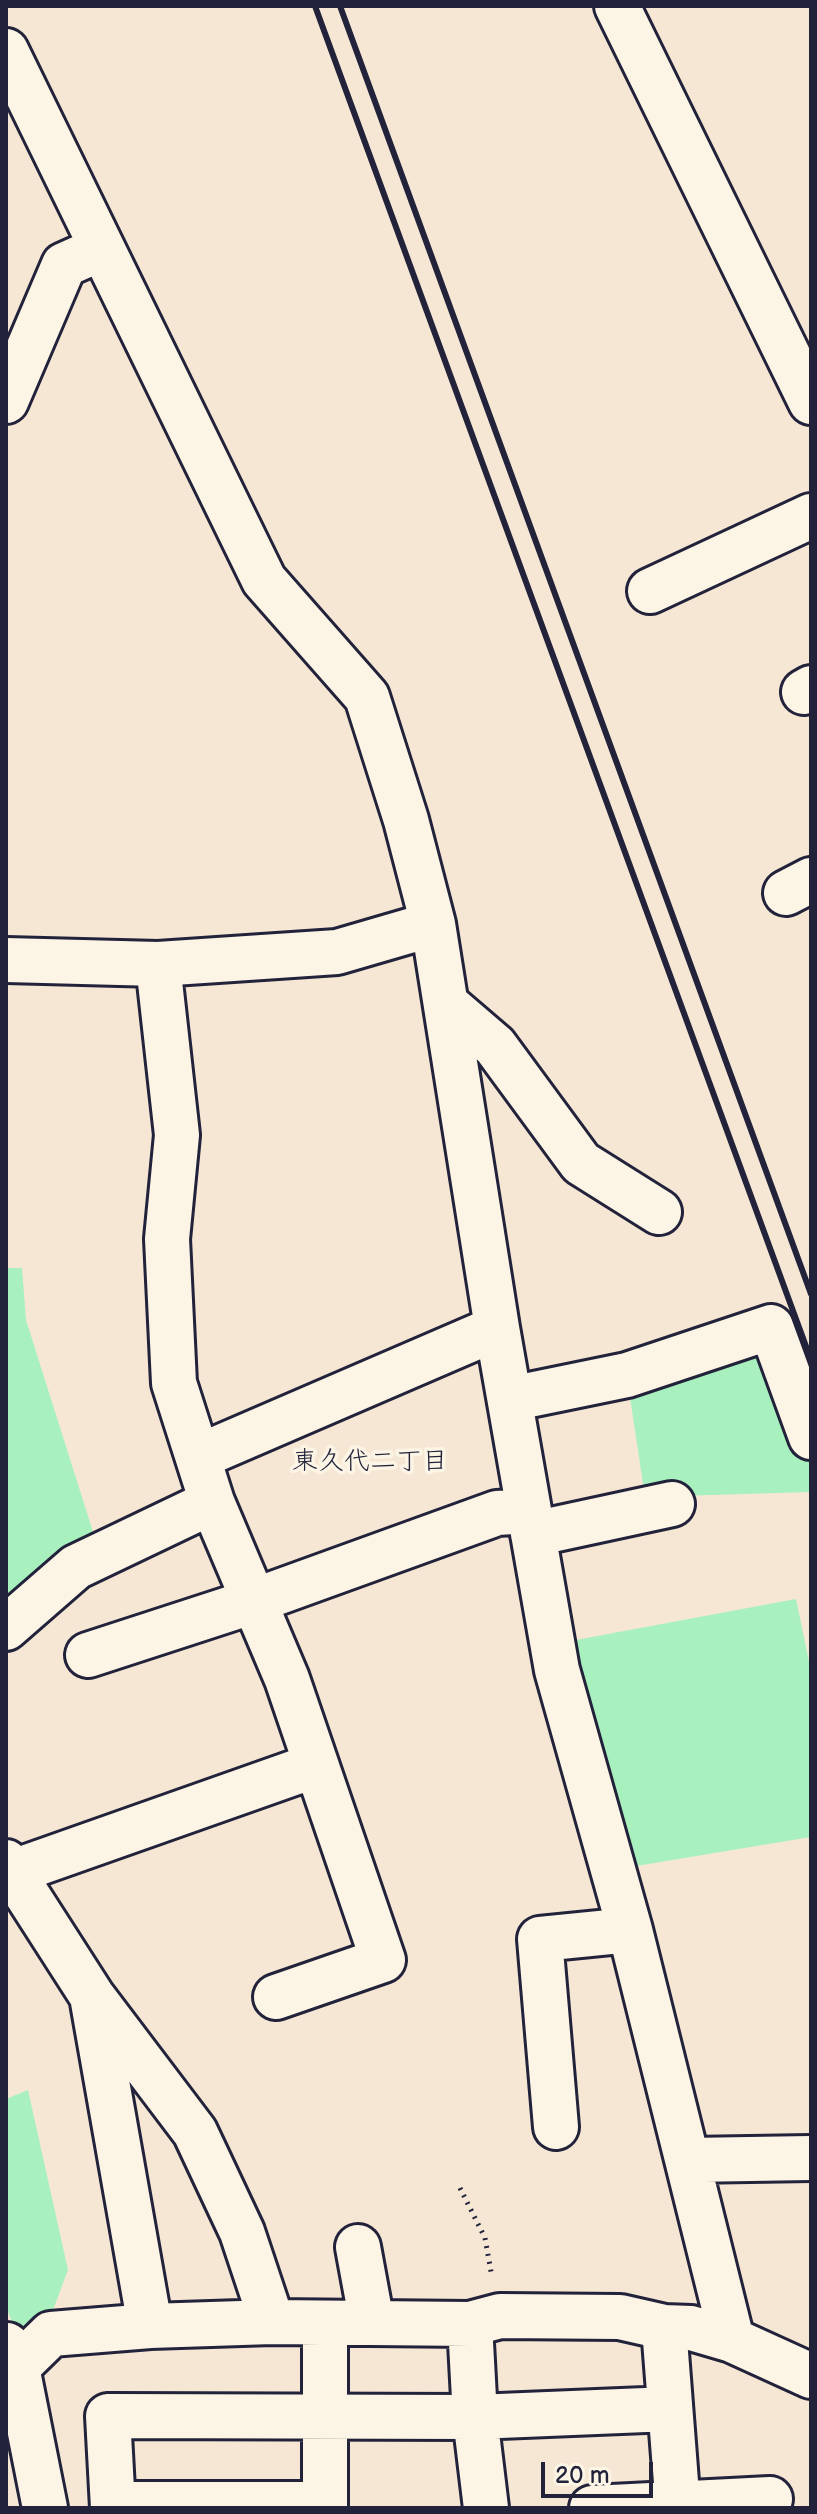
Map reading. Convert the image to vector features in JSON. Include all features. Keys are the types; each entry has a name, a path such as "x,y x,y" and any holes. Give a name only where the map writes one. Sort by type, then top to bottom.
{"street":[{"path":"617,6 811,402"},
{"path":"6,51 264,580 367,697 406,820 433,924 497,1328 557,1670 630,1930 732,2340"},
{"path":"6,401 64,265 102,248"},
{"path":"650,591 811,516"},
{"path":"6,960 158,964 337,952 433,924"},
{"path":"158,964 177,1135 167,1239 174,1383 212,1502 287,1679 383,1960 276,1997"},
{"path":"446,1004 495,1046 581,1163 659,1212"},
{"path":"510,1399 627,1375 771,1327 811,1437"},
{"path":"198,1457 497,1328"},
{"path":"6,1628 76,1567 212,1502"},
{"path":"88,1655 254,1601 497,1513 531,1522 672,1504"},
{"path":"272,2322 242,2232 195,2132 92,1996 9,1867 316,1765"},
{"path":"556,2127 540,1939 630,1930"},
{"path":"92,1996 150,2326"},
{"path":"689,2160 811,2158"},
{"path":"358,2247 372,2323"},
{"path":"45,2508 10,2363 51,2334 150,2326 272,2322 372,2323 620,2317 664,2327 691,2328 732,2340 811,2376"},
{"path":"485,2320 475,2417 486,2508"},
{"path":"325,2323 325,2417 325,2506 113,2506 108,2416 325,2417 475,2417 670,2409"},
{"path":"664,2327 678,2506"},
{"path":"592,2508 770,2499"}],"path":[{"path":"460,2188 485,2238 485,2320"}],"green space":[{"path":"6,1268 22,1268 26,1320 94,1535 6,1603"},
{"path":"752,1340 811,1453 811,1492 645,1497 628,1384"},
{"path":"796,1599 811,1671 811,1837 618,1869 565,1642"},
{"path":"28,2090 68,2270 47,2326 19,2338 6,2307 6,2099"}],"railway":[{"path":"315,6 811,1360"},
{"path":"340,6 811,1294"}],"district":[{"name":"東久代二丁目","path":"370,1462"}]}
